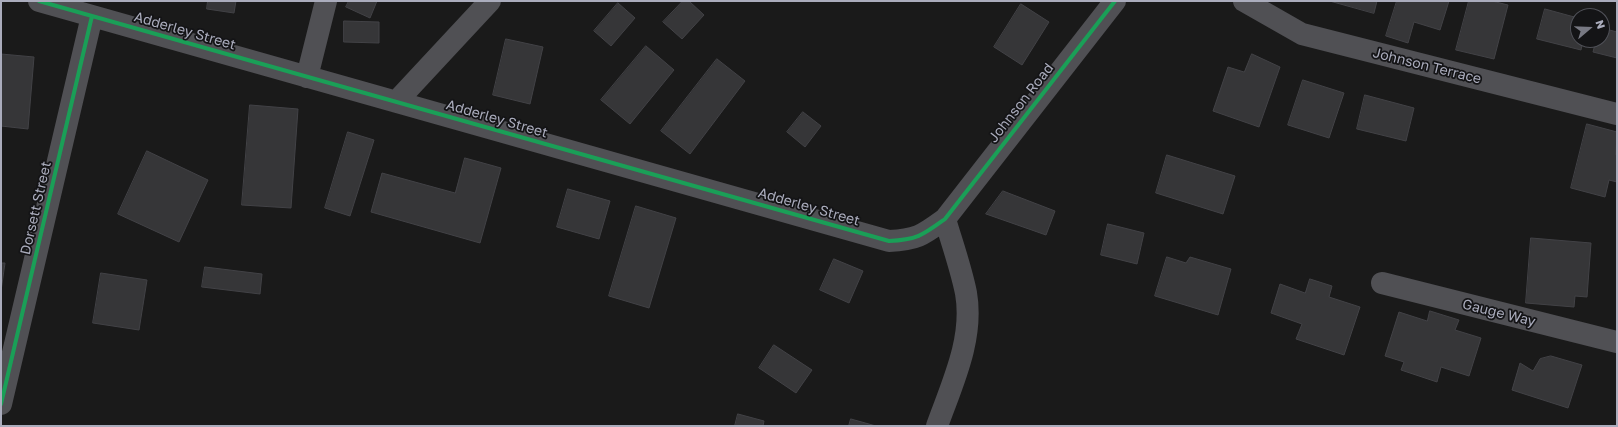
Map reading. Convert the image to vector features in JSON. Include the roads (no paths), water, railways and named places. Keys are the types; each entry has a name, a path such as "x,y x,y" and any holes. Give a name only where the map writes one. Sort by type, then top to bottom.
{"street":[{"name":"Adderley Street","path":"38,1 889,241 907,240 924,235 945,219"},
{"path":"307,77 326,1"},
{"path":"396,102 490,1"},
{"name":"Johnson Road","path":"945,219 1115,1"},
{"name":"Johnson Terrace","path":"1244,1 1302,34 1617,114"},
{"name":"Dorsett Street","path":"1,404 92,16"},
{"path":"937,426 964,346 967,322 966,293 945,219"},
{"name":"Gauge Way","path":"1382,284 1617,342"}]}
